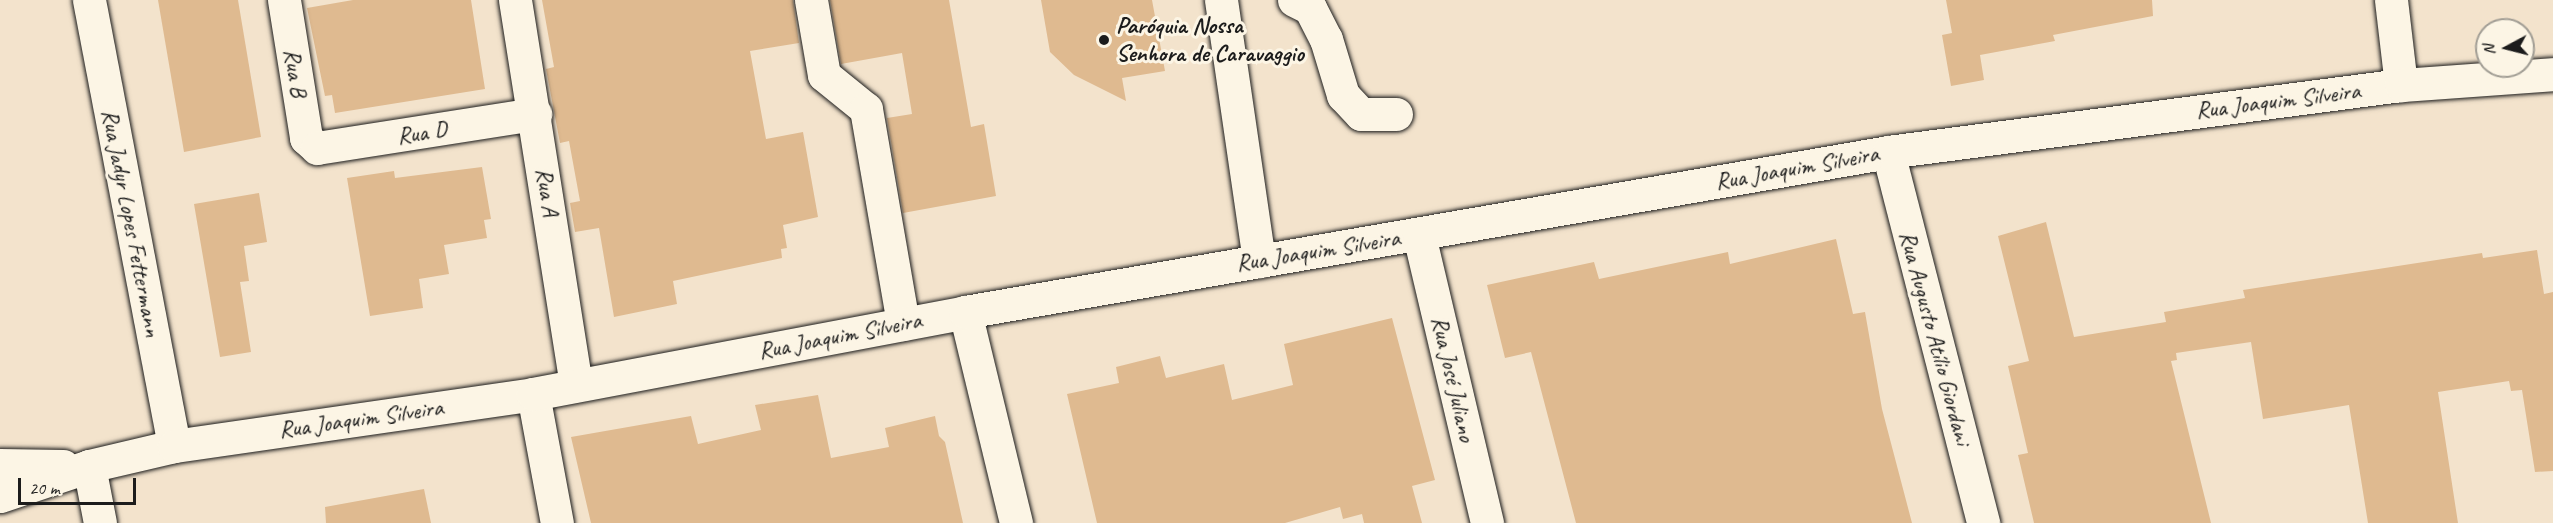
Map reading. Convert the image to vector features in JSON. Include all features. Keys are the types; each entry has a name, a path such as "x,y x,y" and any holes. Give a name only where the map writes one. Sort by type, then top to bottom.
{"street":[{"name":"Rua Jadyr Lopes Fettermann","path":"89,0 174,446"},
{"name":"Rua B","path":"284,0 310,145"},
{"name":"Rua A","path":"515,0 535,114 576,385"},
{"path":"811,0 825,75 866,109 903,324"},
{"path":"1221,0 1259,261"},
{"path":"1294,0 1310,8 1326,39 1342,95 1361,114 1396,114"},
{"path":"2391,0 2402,85"},
{"name":"Rua Joaquim Silveira","path":"0,496 89,466 174,446 533,394 965,312 1887,152 2402,85 2553,74"},
{"name":"Rua D","path":"310,145 326,149 535,114"},
{"name":"Rua Augusto Atílio Giordani","path":"1887,152 1983,523"},
{"name":"Rua José Juliano","path":"1419,235 1487,523"},
{"path":"965,312 1016,523"},
{"path":"533,394 557,523"},
{"name":"Rua Joaquim Silveira","path":"0,465 89,466"},
{"path":"89,466 100,523"}],"building":[{"path":"158,0 238,0 261,137 184,152"},
{"path":"353,0 471,0 485,89 335,113 332,95 325,96 307,8"},
{"path":"542,0 793,0 799,43 750,51 766,139 803,132 818,217 783,225 787,248 781,249 782,258 673,281 677,304 614,317 599,228 575,232 570,203 580,201 569,141 560,143 546,69 554,67"},
{"path":"830,0 949,0 971,127 984,124 996,196 903,213 887,118 912,114 902,53 841,64"},
{"path":"1041,0 1152,0 1165,71 1122,78 1126,101 1074,75 1050,52"},
{"path":"1946,0 2152,0 2153,16 2053,35 2055,41 1980,55 1984,80 1951,86 1942,35 1952,33"},
{"path":"482,167 491,219 484,220 487,238 444,245 449,274 419,279 423,308 370,316 347,178 394,171 395,178"},
{"path":"259,193 267,242 244,246 249,281 240,282 251,352 220,357 194,204"},
{"path":"2046,222 2074,337 2166,322 2164,312 2245,298 2243,290 2482,253 2483,258 2537,250 2544,294 2553,292 2553,471 2535,472 2522,390 2511,391 2509,381 2438,392 2458,523 2368,523 2349,405 2263,419 2251,342 2176,353 2177,360 2171,361 2211,523 2034,523 2018,455 2028,453 2008,366 2029,361 1998,236"},
{"path":"1836,239 1853,314 1865,312 1882,409 1912,523 1576,523 1531,352 1505,358 1487,285 1594,262 1599,279 1728,252 1730,264"},
{"path":"1392,318 1435,480 1412,486 1422,523 1364,523 1362,514 1343,519 1340,507 1285,523 1097,523 1067,394 1119,383 1116,367 1160,356 1166,378 1224,364 1232,400 1293,385 1284,344"},
{"path":"818,395 831,458 889,447 885,428 935,416 939,436 945,442 963,523 591,523 571,437 691,416 698,444 761,430 755,405"},
{"path":"424,489 431,523 326,523 325,507"}],"place":[{"name":"Paróquia Nossa Senhora de Caravaggio","path":"1104,40"}]}
